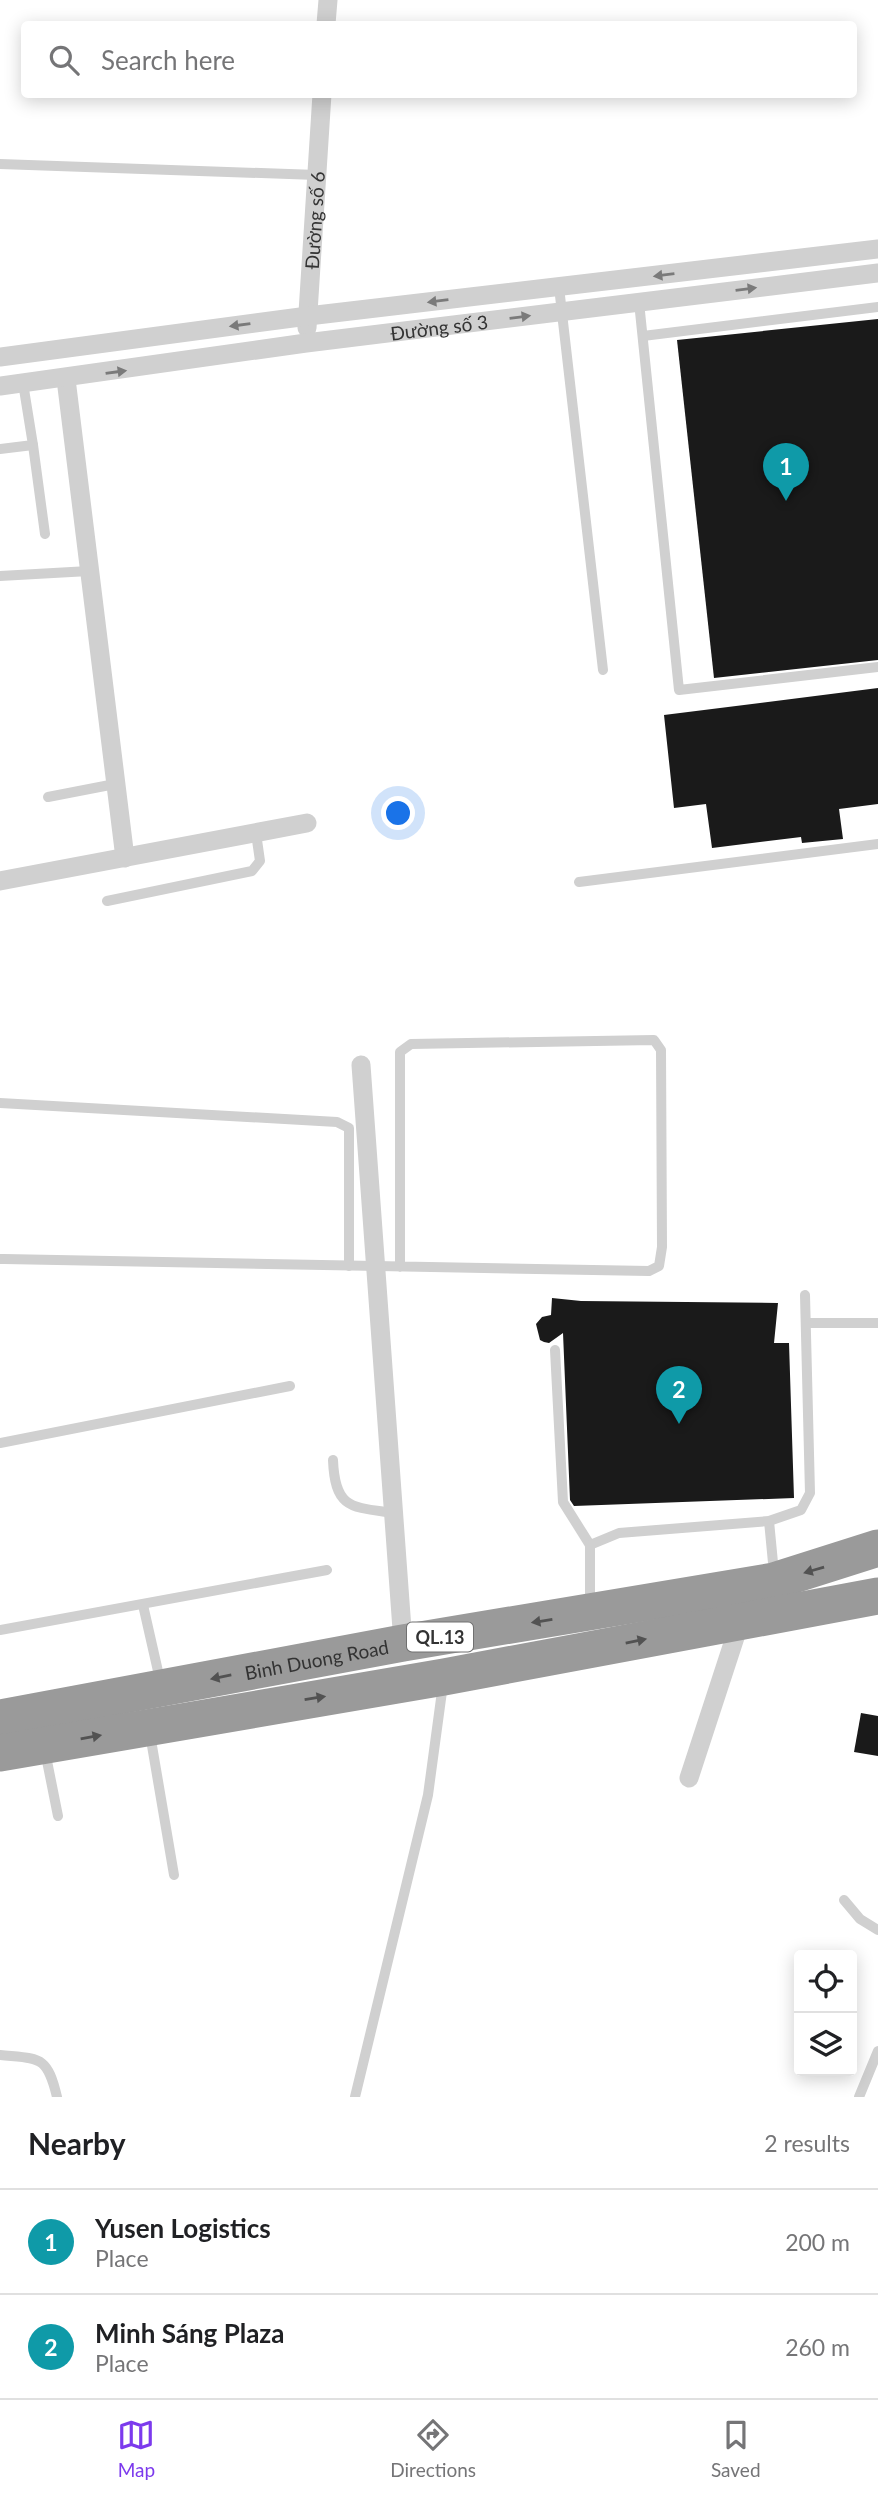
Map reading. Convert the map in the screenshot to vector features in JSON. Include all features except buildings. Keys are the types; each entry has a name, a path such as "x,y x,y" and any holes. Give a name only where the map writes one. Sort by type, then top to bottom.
{"highway":[{"name":"Binh Duong Road","path":"0,1718 403,1643 774,1581 878,1548"},
{"name":"Binh Duong Road","path":"0,1753 444,1677 878,1596"}],"street":[{"path":"326,21 328,0"},
{"name":"Đường số 6","path":"306,343 322,98"},
{"name":"Đường số 3","path":"0,357 308,316 878,249"},
{"name":"Đường số 3","path":"0,386 66,379 306,343 878,273"},
{"path":"66,379 125,858"},
{"path":"0,881 307,823"},
{"path":"362,1065 403,1643"},
{"path":"689,1778 740,1622"}],"lane":[{"path":"0,164 317,175"},
{"path":"559,287 564,311 603,670"},
{"path":"639,302 679,690 878,667"},
{"path":"643,336 878,307"},
{"path":"23,383 45,534"},
{"path":"0,449 33,445"},
{"path":"0,576 89,571"},
{"path":"48,797 115,784"},
{"path":"107,901 252,871 260,861 256,833"},
{"path":"579,882 878,844"},
{"path":"0,1259 400,1267 649,1271 659,1266 662,1247 661,1049 654,1040 411,1044 400,1052 400,1267"},
{"path":"0,1103 337,1122 349,1128 351,1152 349,1266"},
{"path":"590,1545 619,1533 769,1521 802,1510 810,1493 805,1296"},
{"path":"806,1323 878,1323"},
{"path":"555,1350 563,1502 590,1545 587,1564 590,1613"},
{"path":"0,1443 290,1386"},
{"path":"333,1460 334,1485 340,1499 354,1507 394,1513"},
{"path":"769,1521 774,1581"},
{"path":"0,1630 327,1570"},
{"path":"143,1605 162,1688"},
{"path":"355,2097 428,1795 444,1677"},
{"path":"149,1726 174,1875"},
{"path":"43,1745 58,1816"},
{"path":"844,1900 860,1919 878,1930"},
{"path":"859,2097 878,2051"},
{"path":"0,2055 41,2060 47,2065 57,2097"}],"place":[{"name":"Yusen Logistics","path":"786,501"},
{"name":"Minh Sáng Plaza","path":"679,1424"}]}
